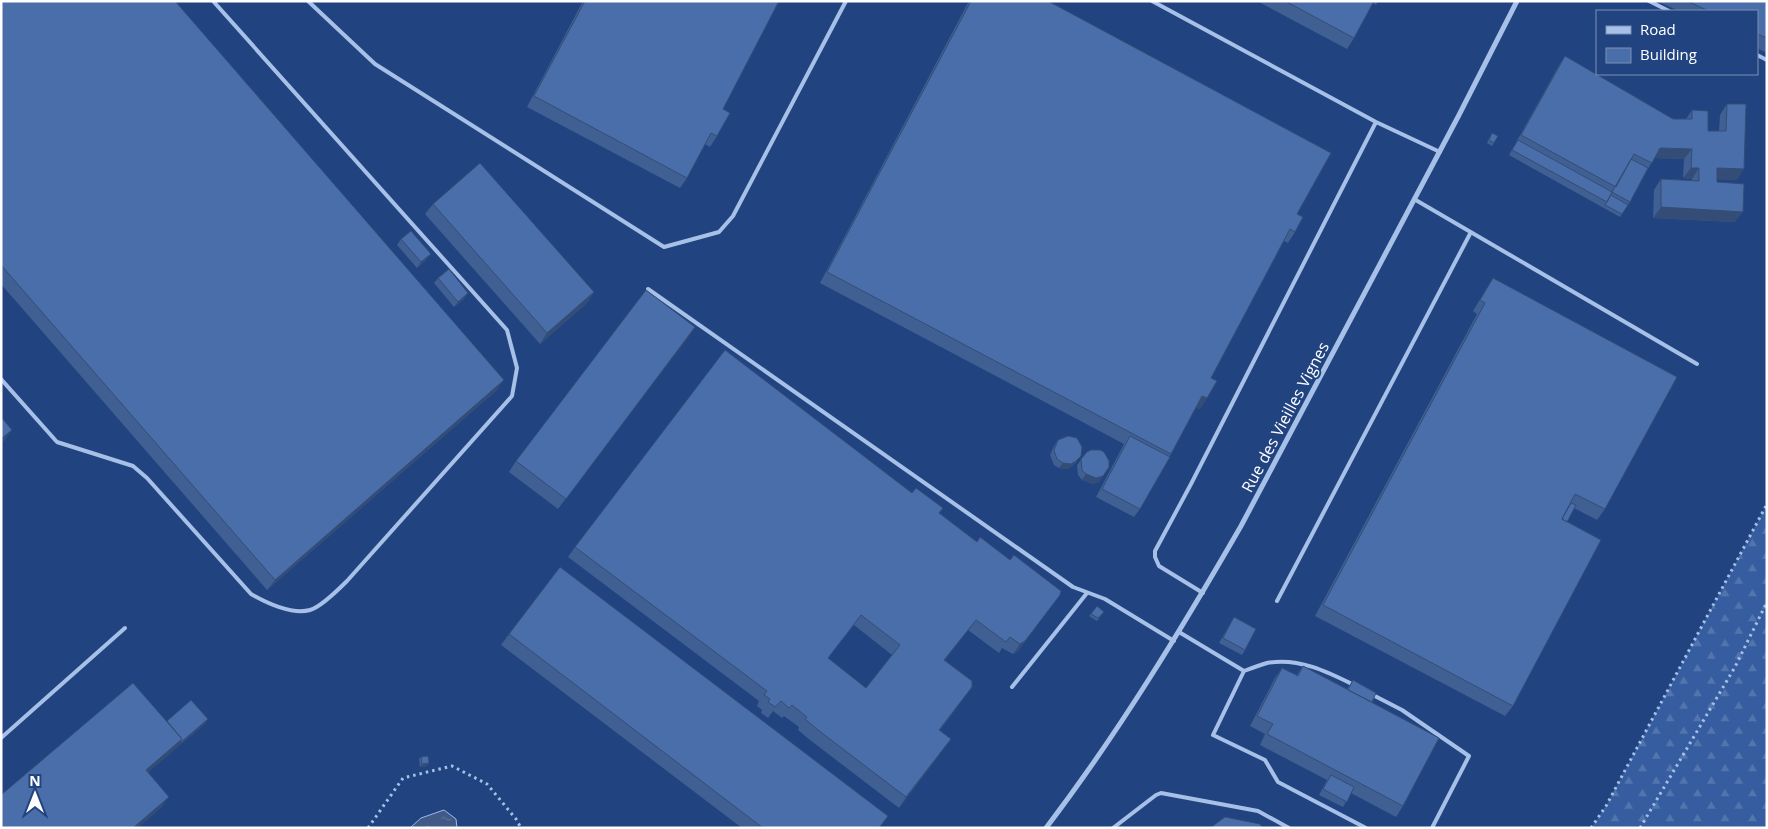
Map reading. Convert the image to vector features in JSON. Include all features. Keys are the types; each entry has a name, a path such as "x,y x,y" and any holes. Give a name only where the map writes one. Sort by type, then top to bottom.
{"street":[{"name":"Rue des Vieilles Vignes","path":"1046,828 1115,732 1203,593 1241,526 1440,152 1517,1"}],"lane":[{"path":"1,379 57,442 133,466 147,478 251,594 269,604 288,610 310,610 330,597 347,581 512,396 518,368 507,330 213,1"},
{"path":"308,1 375,64 664,247 719,232 733,216 846,1"},
{"path":"1152,1 1376,122 1440,152"},
{"path":"1649,1 1667,10"},
{"path":"1203,593 1159,566 1155,557 1157,545 1191,484 1376,122"},
{"path":"1414,199 1697,364"},
{"path":"1277,600 1471,232"},
{"path":"648,289 1073,587 1105,598 1174,641"},
{"path":"1012,687 1087,593"},
{"path":"1,738 125,628"},
{"path":"1179,632 1244,671"},
{"path":"1358,687 1322,669 1286,661 1267,663 1244,671 1213,735 1265,760 1278,782 1366,828"},
{"path":"1367,692 1402,710 1469,756 1432,828"},
{"path":"1113,828 1156,795 1162,793 1258,811 1289,828"}],"path":[{"path":"1591,828 1606,806 1767,504"},
{"path":"1640,828 1735,667 1767,602"},
{"path":"368,828 403,778 452,766 487,784 516,819 521,828"}],"green space":[{"path":"1767,504 1767,828 1591,828 1606,806"}],"water":[{"path":"444,810 456,819 457,828 410,828 421,818"}],"building":[{"path":"1,1 175,1 504,380 275,580 1,265"},
{"path":"585,1 779,1 723,109 730,113 717,136 711,133 687,178 534,96"},
{"path":"971,1 1048,1 1331,153 1297,214 1303,217 1295,232 1290,229 1211,378 1217,381 1207,398 1202,396 1171,454 827,272"},
{"path":"1285,1 1374,1 1354,38"},
{"path":"1687,1 1767,1 1767,38 1758,34 1758,10 1707,10"},
{"path":"1565,56 1673,119 1692,119 1692,110 1708,111 1708,131 1726,131 1727,104 1746,104 1744,169 1717,168 1717,182 1744,184 1743,212 1661,207 1661,179 1699,181 1699,168 1691,168 1692,149 1660,148 1652,163 1634,154 1616,187 1521,135"},
{"path":"1492,133 1498,136 1494,143 1489,140"},
{"path":"1518,140 1612,192 1607,202 1512,150"},
{"path":"1631,159 1648,168 1630,202 1612,192"},
{"path":"480,163 594,292 547,333 433,204"},
{"path":"1611,195 1628,205 1622,214 1605,205"},
{"path":"411,231 431,254 421,262 401,239"},
{"path":"449,269 468,293 458,302 438,278"},
{"path":"1493,278 1677,377 1605,509 1575,494 1562,519 1601,540 1513,706 1323,605 1485,303 1480,300"},
{"path":"646,290 695,327 566,499 516,461"},
{"path":"725,350 912,493 916,488 943,508 939,513 977,542 980,537 1010,560 1014,555 1061,591 1060,595 1025,641 1020,644 1010,637 1006,642 976,620 944,660 972,681 972,687 939,730 951,739 906,797 818,730 805,719 807,717 792,705 789,708 781,701 775,707 768,702 770,699 764,695 767,691 575,547","holes":["861,615 900,645 866,688 828,658"]},
{"path":"1,417 12,430 1,439"},
{"path":"1068,436 1077,438 1082,447 1081,456 1071,464 1063,463 1057,459 1054,450 1058,440"},
{"path":"1130,436 1170,457 1140,509 1102,489"},
{"path":"1091,450 1104,452 1109,461 1109,467 1103,476 1096,478 1082,470 1081,459"},
{"path":"1571,503 1576,505 1567,522 1562,519"},
{"path":"560,567 888,816 879,828 763,828 509,634"},
{"path":"1097,606 1104,612 1098,618 1091,614"},
{"path":"1234,617 1256,629 1245,650 1223,638"},
{"path":"1303,666 1439,738 1403,806 1267,734 1273,724 1257,716 1282,668 1298,676"},
{"path":"1353,680 1376,693 1372,702 1348,690"},
{"path":"133,683 182,739 146,770 169,797 133,828 1,828 1,795"},
{"path":"191,700 208,719 179,744 182,739 167,721"},
{"path":"428,756 429,763 422,764 421,757"},
{"path":"1331,775 1354,787 1347,802 1323,789"},
{"path":"1225,817 1260,824 1262,828 1210,828"}]}
